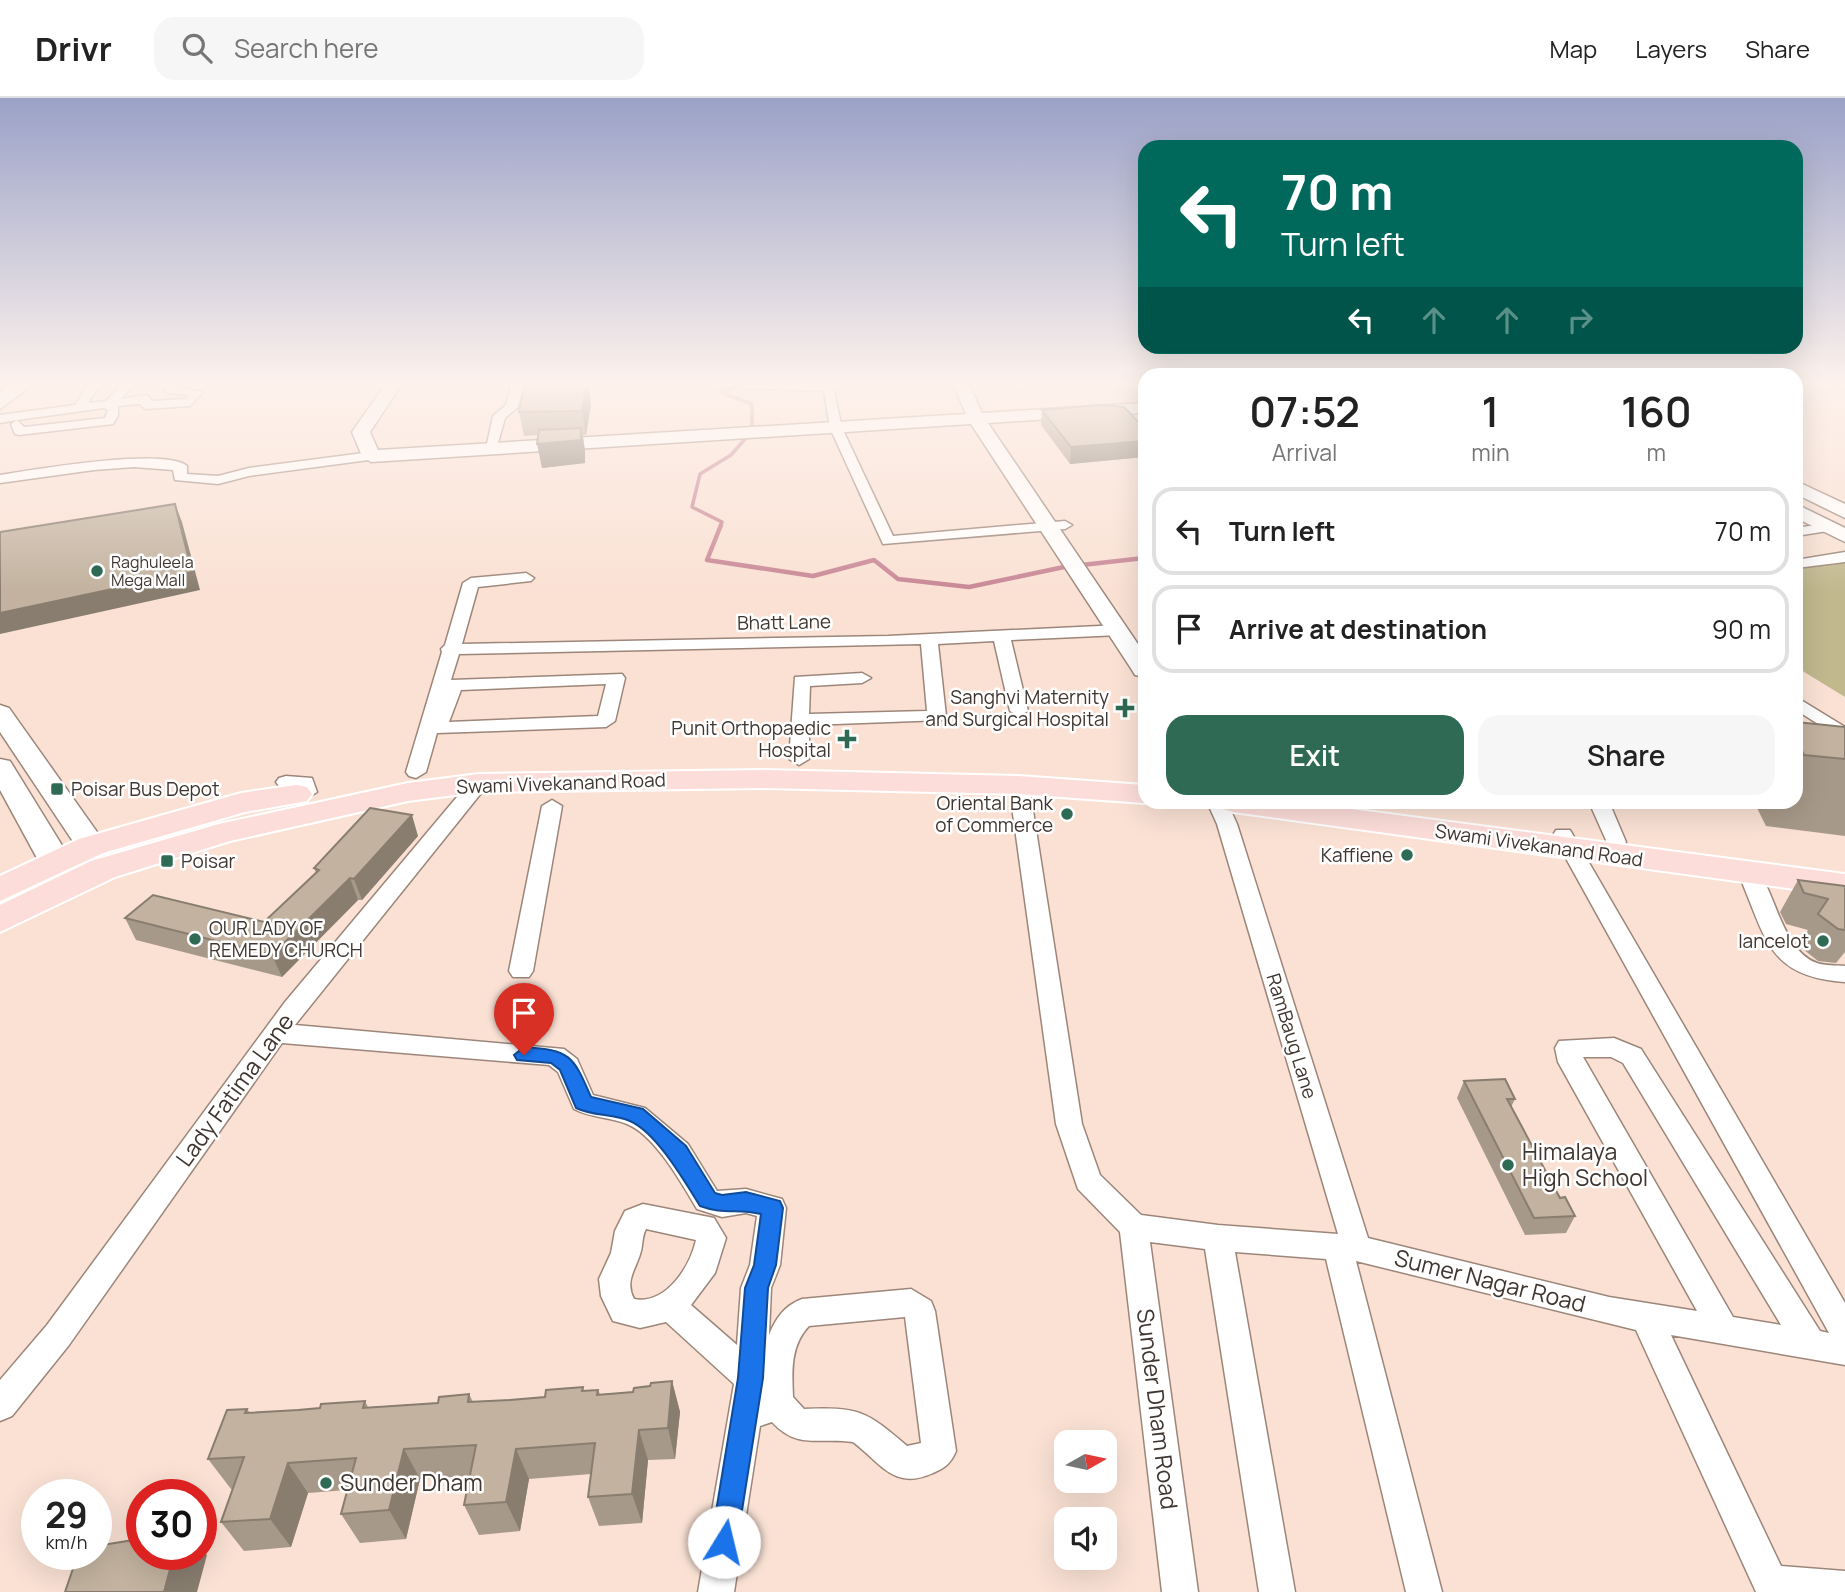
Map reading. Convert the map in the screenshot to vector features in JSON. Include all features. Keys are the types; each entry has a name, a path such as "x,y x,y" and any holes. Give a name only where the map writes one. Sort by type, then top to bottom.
{"main road":[{"name":"Swami Vivekanand Road","path":"0,890 59,874 97,857 242,803 297,787 512,762 799,759 1029,766 1138,775"},
{"name":"Swami Vivekanand Road","path":"97,857 408,792 480,783 764,779 1019,785 1138,794"},
{"name":"Swami Vivekanand Road","path":"1256,809 1566,843 1616,842 1845,869"},
{"name":"Swami Vivekanand Road","path":"1371,809 1749,873 1845,885"},
{"name":"Swami Vivekanand Road","path":"0,920 59,874"}],"street":[{"path":"369,452 371,456"},
{"path":"0,479 134,463 180,466 180,477 218,480 249,472 371,456 456,452"},
{"path":"846,452 888,541 1058,526"},
{"path":"1007,452 1084,565 1138,635"},
{"path":"1803,491 1845,512"},
{"path":"1803,501 1841,529"},
{"path":"1803,508 1841,529"},
{"path":"1803,513 1841,529"},
{"path":"1803,532 1841,529"},
{"path":"1803,563 1845,557"},
{"path":"1084,565 1138,660"},
{"path":"416,772 449,649 471,583 526,578"},
{"name":"Bhatt Lane","path":"449,649 929,639 1120,630"},
{"path":"1001,635 1019,711"},
{"path":"800,720 937,716 929,639"},
{"path":"570,679 581,646"},
{"path":"616,678 606,721 438,728 454,685 570,679 616,678"},
{"path":"799,759 801,681 862,678"},
{"path":"1803,707 1845,735"},
{"path":"0,713 97,857"},
{"path":"0,767 59,874"},
{"name":"Lady Fatima Lane","path":"0,1405 58,1335 276,1033 480,783"},
{"path":"1019,785 1069,1124 1088,1181 1134,1227"},
{"path":"521,971 552,806"},
{"name":"RamBaug Lane","path":"1230,809 1348,1248 1424,1592"},
{"path":"1602,809 1616,842"},
{"path":"1566,843 1845,1332"},
{"path":"1749,873 1779,943 1797,964 1815,972 1845,974"},
{"path":"276,1033 555,1056 568,1066 583,1102 596,1108 636,1115 678,1152 707,1200 722,1205 746,1201 772,1208 765,1265 756,1288 751,1378 716,1592"},
{"path":"1724,1330 1572,1062 1568,1048 1614,1047 1632,1055 1811,1345"},
{"name":"Sumer Nagar Road","path":"1134,1227 1218,1238 1348,1248 1646,1317 1845,1350"},
{"name":"Sunder Dham Road","path":"1134,1227 1180,1592"},
{"path":"1218,1238 1277,1592"},
{"path":"911,1303 920,1311 939,1451 929,1459 911,1464 895,1459 861,1427 797,1424 777,1404 776,1359 788,1325 802,1313 911,1303"},
{"path":"671,1307 751,1378"},
{"path":"1646,1317 1773,1587 1845,1590"},
{"path":"744,1416 777,1404"}],"shaded area":[{"path":"1845,560 1845,697 1803,671 1803,565"}],"building":[{"name":"Raghuleela Mega Mall","path":"175,504 192,572 0,613 0,532"},
{"path":"1803,723 1845,727 1845,759 1804,755"},
{"path":"370,808 412,815 354,879 350,878 272,955 125,918 153,895 264,922 319,870 314,868"},
{"path":"1798,880 1845,886 1845,930 1838,929 1818,914 1828,899 1804,893"},
{"path":"1505,1079 1515,1099 1507,1099 1560,1198 1565,1197 1575,1216 1534,1218 1464,1081"},
{"path":"672,1381 668,1428 639,1430 632,1494 588,1497 595,1443 516,1449 506,1502 464,1505 476,1445 404,1449 389,1510 341,1514 356,1458 288,1463 270,1519 221,1522 244,1457 208,1459 227,1410 247,1409 245,1413 298,1410 320,1408 321,1404 365,1401 363,1408 438,1403 439,1397 469,1394 468,1402 510,1400 545,1397 546,1390 583,1387 582,1391 598,1390 597,1395 633,1392 634,1388 650,1386 651,1383"},
{"path":"126,1541 126,1570 170,1570 164,1592 65,1592 73,1570 112,1570 112,1543"}],"waterway":[{"path":"720,527 722,522 692,507 700,474 734,452"},
{"path":"721,525 707,560 813,576 874,560 898,579 969,587 1064,567 1138,559"}],"place":[{"name":"Raghuleela Mega Mall","path":"97,571"},
{"name":"Sanghvi Maternity and Surgical Hospital","path":"1125,708"},
{"name":"Punit Orthopaedic Hospital","path":"847,739"},
{"name":"Poisar Bus Depot","path":"57,789"},
{"name":"Oriental Bank of Commerce","path":"1067,814"},
{"name":"Kaffiene","path":"1407,855"},
{"name":"Poisar","path":"167,861"},
{"name":"OUR LADY OF REMEDY CHURCH","path":"195,939"},
{"name":"lancelot","path":"1823,941"},
{"name":"Himalaya High School","path":"1508,1165"},
{"name":"Sunder Dham","path":"326,1483"}],"route":[{"path":"524,1055 555,1056 568,1066 583,1102 596,1108 609,1108 636,1115 678,1152 707,1200 722,1205 746,1201 772,1208 765,1265 756,1288 751,1378 724,1542"}]}
